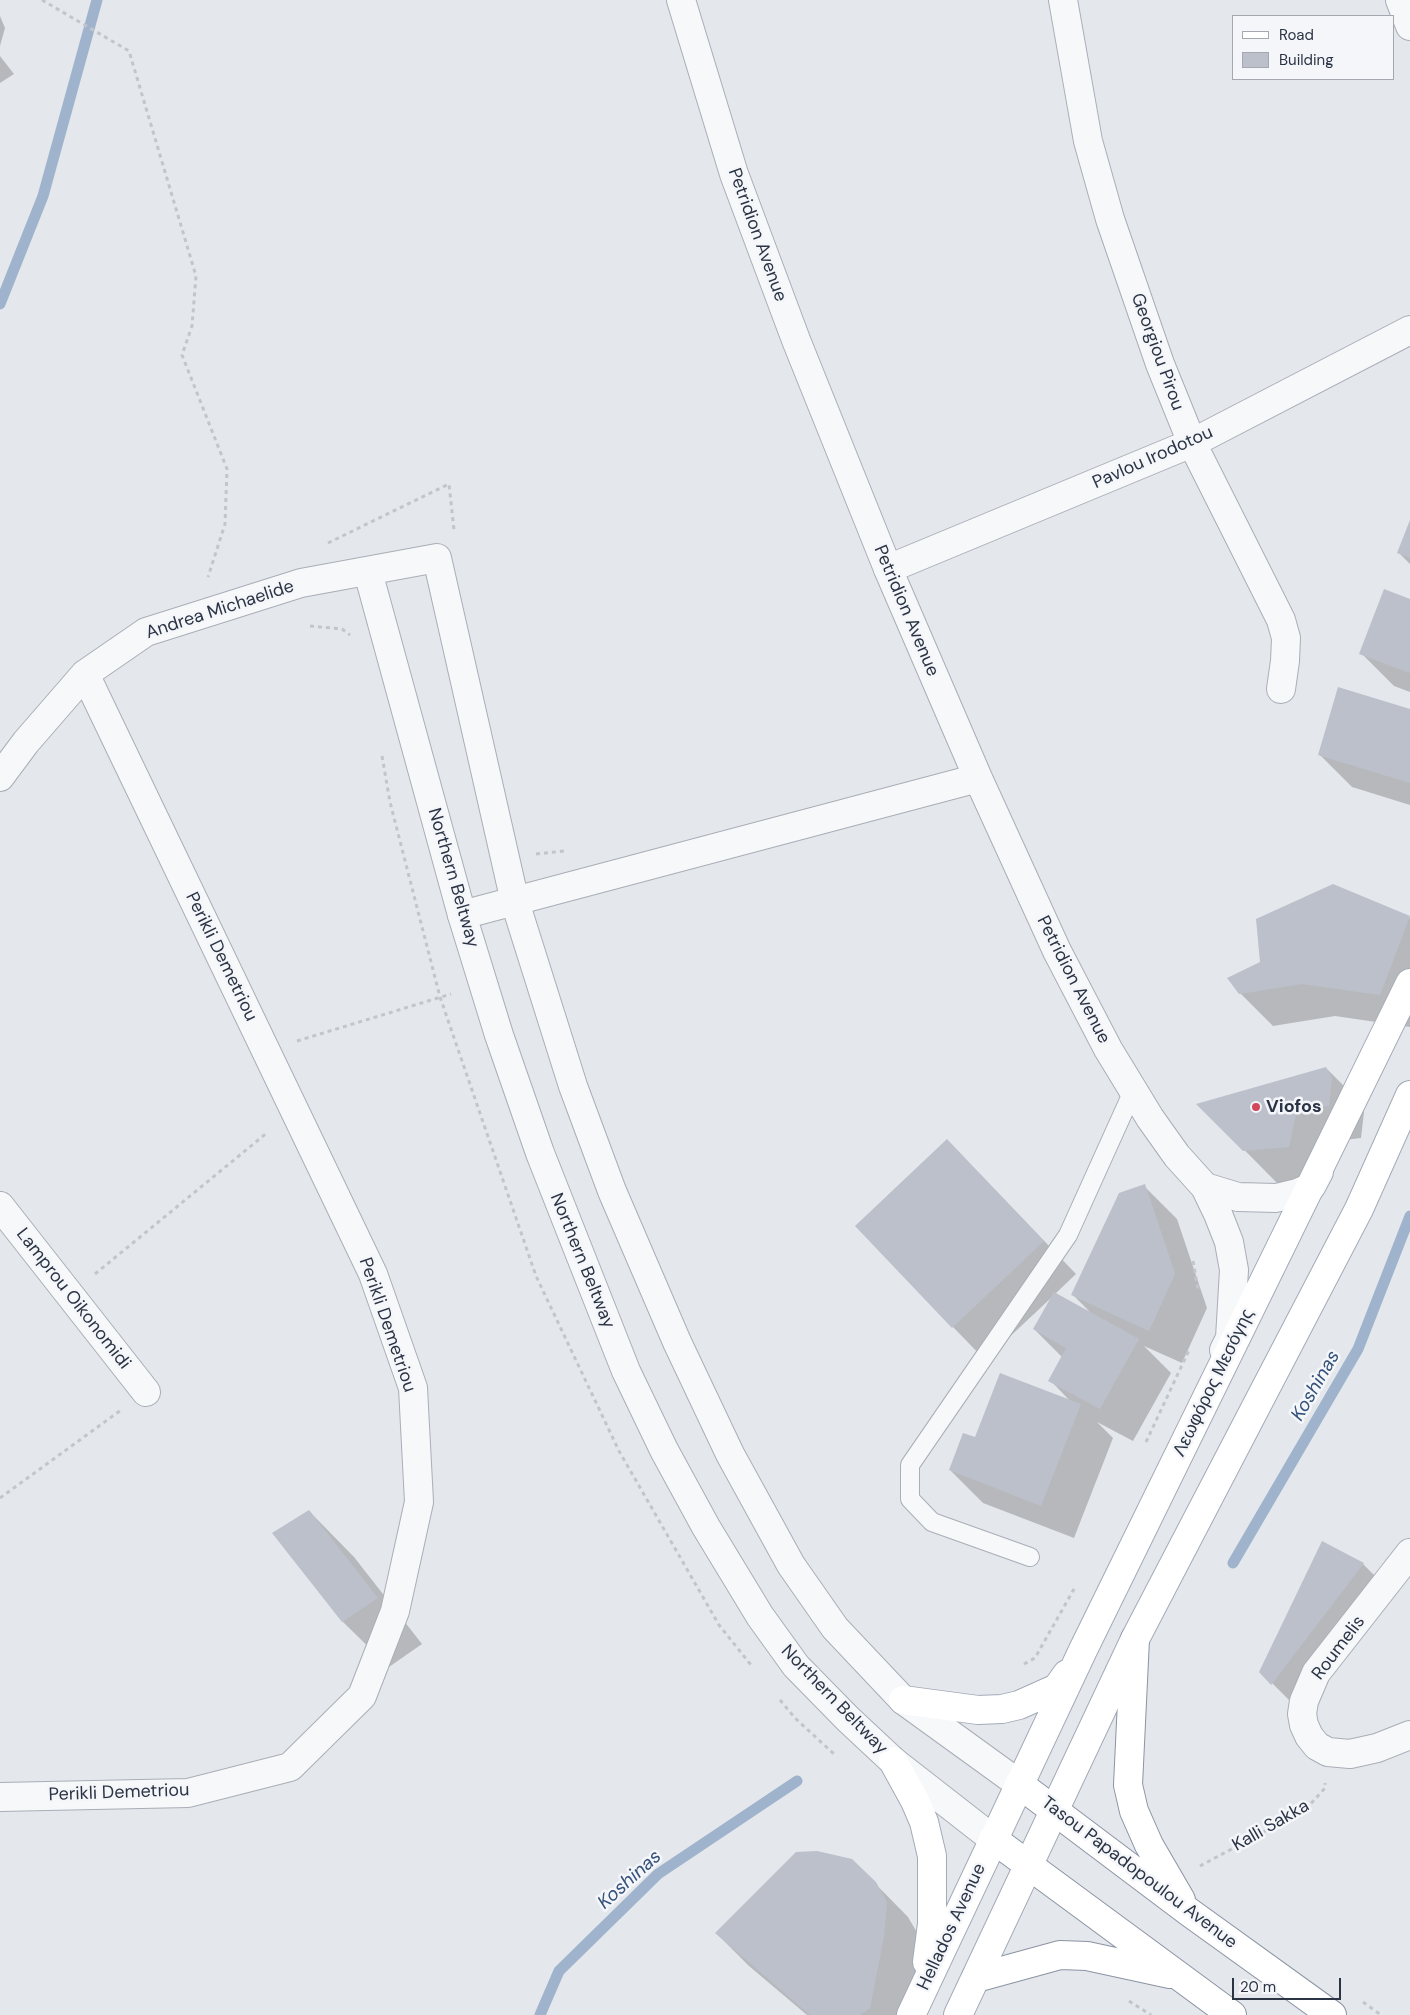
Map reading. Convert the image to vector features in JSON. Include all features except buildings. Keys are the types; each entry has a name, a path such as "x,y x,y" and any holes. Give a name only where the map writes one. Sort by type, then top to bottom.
{"main road":[{"name":"Λεωφόρος Μεσόγης","path":"1019,1784 1201,1407 1324,1162 1410,983"},
{"path":"958,2015 1135,1639 1359,1209 1410,1095"},
{"path":"1135,1639 1128,1785 1134,1811 1149,1845 1189,1912"},
{"path":"903,1700 978,1710 1018,1705 1057,1688 1083,1650"},
{"path":"893,1761 918,1808 932,1856 932,1924 924,1988"},
{"name":"Tasou Papadopoulou Avenue","path":"1019,1784 1054,1808 1189,1912 1332,2015"},
{"name":"Hellados Avenue","path":"911,2015 1019,1784"},
{"path":"993,1839 1030,1864 1232,2015"},
{"path":"976,1978 1060,1955 1088,1956 1181,1977"}],"street":[{"name":"Petridion Avenue","path":"681,0 734,174 796,340 888,569 978,778 1057,951 1108,1049 1133,1091 1177,1156 1205,1187 1229,1242 1234,1270 1234,1299 1230,1338 1201,1407"},
{"name":"Georgiou Pirou","path":"1063,0 1088,141 1110,219 1160,364 1192,443 1281,620 1286,638 1281,690"},
{"path":"1400,0 1410,26"},
{"name":"Pavlou Irodotou","path":"888,569 1192,443 1410,330"},
{"name":"Andrea Michaelide","path":"0,777 26,742 85,674 146,632 301,583 437,558 515,902"},
{"name":"Northern Beltway","path":"368,572 462,915 543,1162 626,1371 664,1450 706,1527 760,1616 796,1666 893,1761 993,1839"},
{"name":"Perikli Demetriou","path":"0,1797 188,1793 290,1767 362,1696 395,1611 419,1502 413,1388 373,1274 85,674"},
{"path":"462,915 978,778"},
{"path":"515,902 573,1086 612,1191 677,1342 730,1454 791,1565 835,1628 903,1700 1019,1784"},
{"path":"1205,1187 1238,1197 1276,1198 1297,1194 1311,1187 1324,1162"},
{"name":"Lamprou Oikonomidi","path":"0,1206 146,1392"},
{"name":"Roumelis","path":"1339,1753 1317,1746 1304,1725 1304,1701 1308,1689 1316,1673 1410,1553"},
{"path":"1339,1753 1377,1748 1410,1735"}],"lane":[{"path":"1030,1557 932,1522 910,1499 910,1465 1068,1235 1133,1091"}],"path":[{"path":"42,0 129,52 196,276 192,326 182,355 227,470 225,524 196,616"},
{"path":"327,543 449,484 454,532"},
{"path":"529,854 564,851 573,887"},
{"path":"266,1050 484,984"},
{"path":"70,1295 294,1110"},
{"path":"1194,1261 1199,1296"},
{"path":"1144,1444 1190,1347"},
{"path":"0,1498 146,1392"},
{"path":"1020,1667 1035,1658 1078,1582"},
{"name":"Kalli Sakka","path":"1199,1867 1306,1809 1325,1788 1339,1753"}],"waterway":[{"path":"0,304 43,196 97,0"},
{"name":"Koshinas","path":"1233,1563 1358,1349 1410,1216"},
{"name":"Koshinas","path":"540,2015 559,1971 658,1874 797,1781"}],"place":[{"name":"Viofos","path":"1256,1107"}]}
